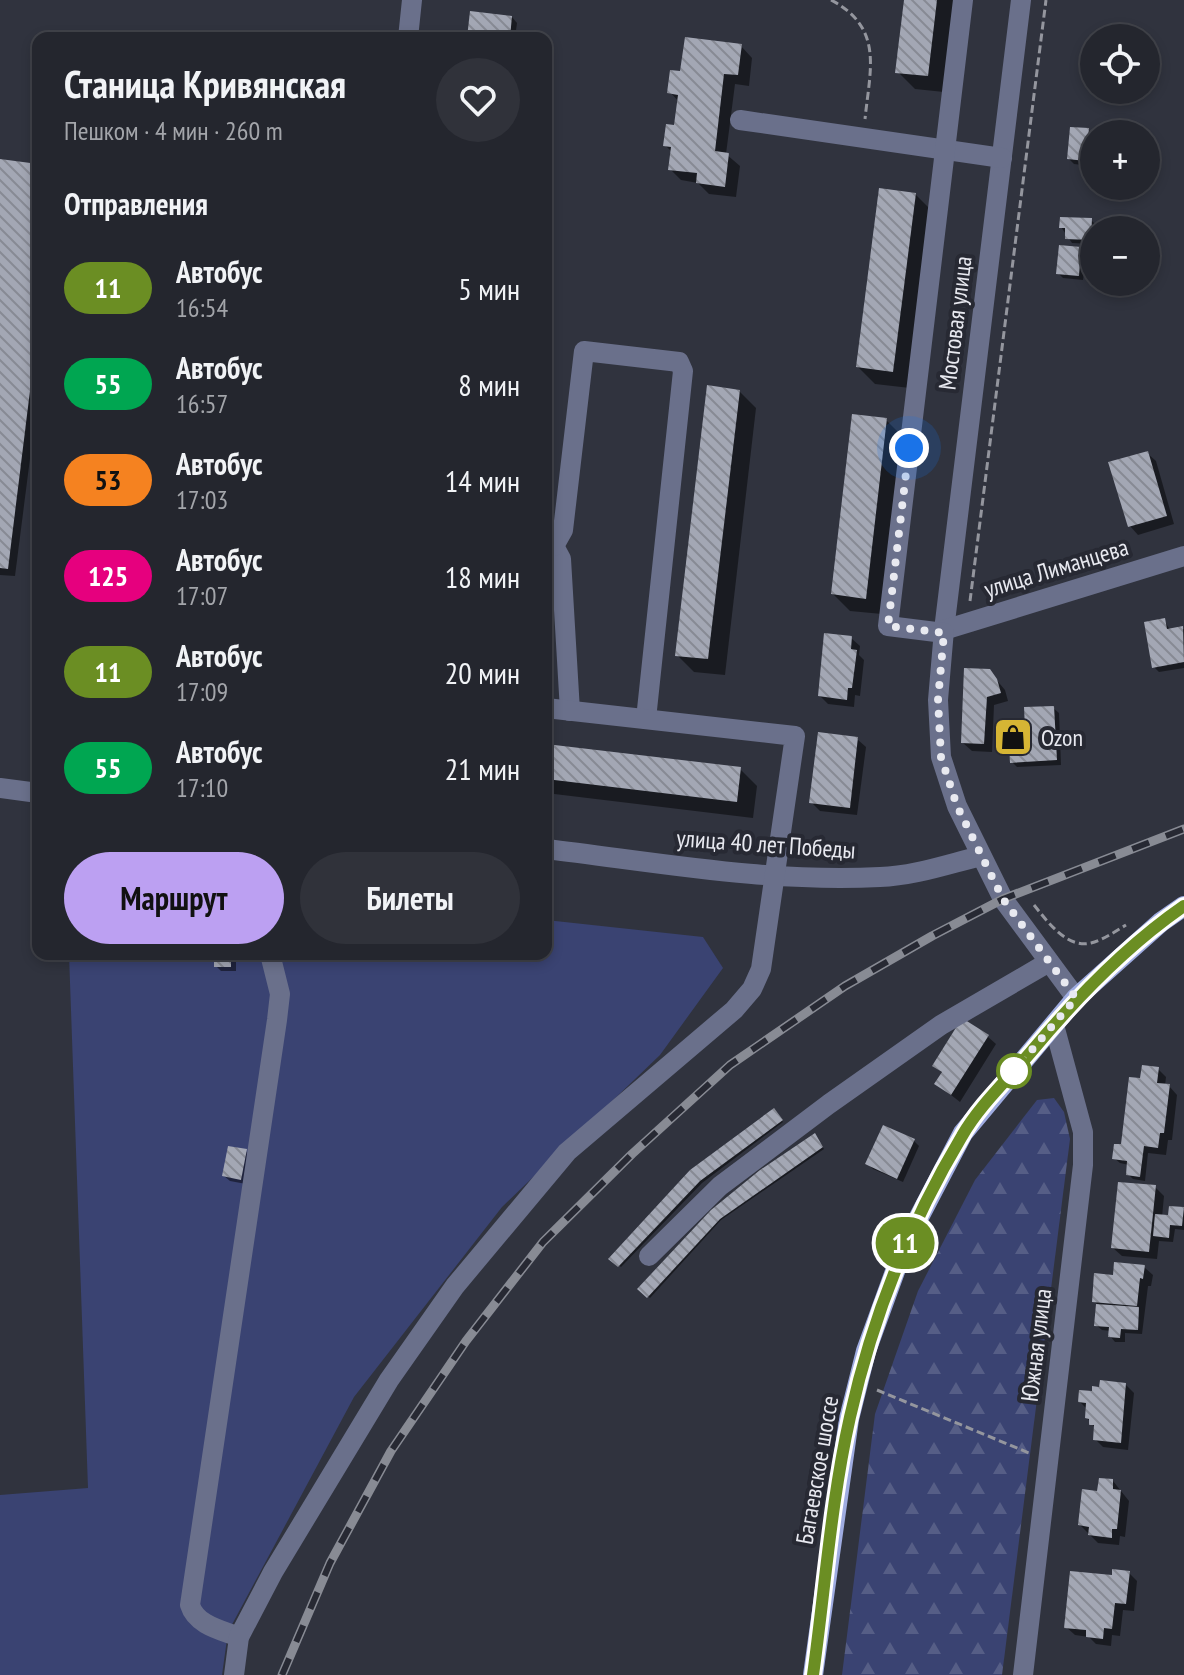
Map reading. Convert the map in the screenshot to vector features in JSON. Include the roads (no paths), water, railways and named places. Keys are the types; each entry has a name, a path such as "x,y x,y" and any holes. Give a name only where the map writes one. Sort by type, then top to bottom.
{"main road":[{"name":"Багаевское шоссе","path":"813,1675 849,1419 866,1351 905,1244 963,1133 1076,998 1161,922 1184,906"}],"street":[{"path":"409,32 412,0"},
{"path":"944,631 888,626 963,0"},
{"name":"Мостовая улица","path":"1021,0 944,631 938,700 941,757 957,806 1003,899 1076,998"},
{"path":"740,120 1002,158"},
{"path":"552,540 563,530 584,351 679,362 683,371 646,719"},
{"path":"552,545 561,559 570,711"},
{"name":"улица Лиманцева","path":"944,631 1184,556"},
{"path":"234,1675 239,1637 273,1572 389,1380 455,1286 567,1152 734,1010 752,989 761,969 795,736 552,709"},
{"path":"0,788 32,792"},
{"name":"улица 40 лет Победы","path":"552,850 775,876 906,875 981,856"},
{"path":"239,1637 204,1623 193,1615 190,1605 277,1020 280,994 272,960"},
{"path":"649,1256 720,1186 829,1104 941,1025 1049,962"},
{"name":"Южная улица","path":"1023,1675 1083,1165 1083,1132 1054,1025"}],"railway":[{"path":"282,1675 330,1563 391,1451 466,1341 543,1242 632,1154 730,1065 845,986 1003,899 1184,829"}],"place":[{"name":"Ozon","path":"1013,737"}]}
